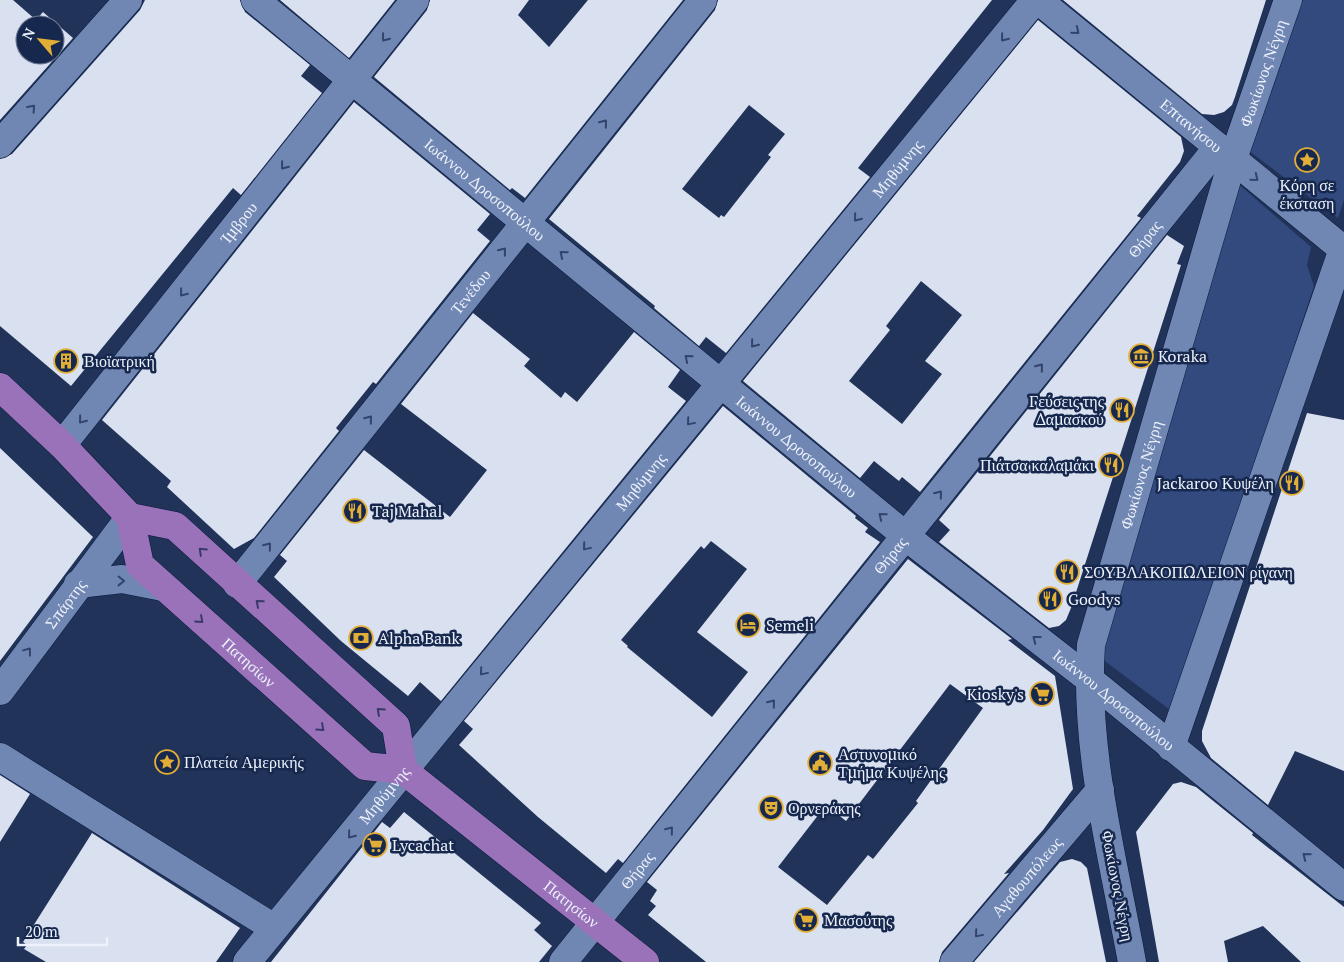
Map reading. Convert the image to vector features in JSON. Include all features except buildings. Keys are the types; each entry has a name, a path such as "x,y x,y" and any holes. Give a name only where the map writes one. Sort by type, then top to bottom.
{"main road":[{"path":"0,387 62,445 130,517 175,526 396,726 403,770"},
{"name":"Πατησίων","path":"130,517 140,566 365,766 403,770 645,962"}],"street":[{"path":"0,144 128,0"},
{"name":"Ιωάννου Δροσοπούλου","path":"255,0 906,536 1172,747 1344,887"},
{"name":"Ίμβρου","path":"62,445 415,0"},
{"name":"Τενέδου","path":"238,584 703,0"},
{"name":"Επτανήσου","path":"1037,0 1344,248"},
{"name":"Μηθύμνης","path":"247,962 1037,0"},
{"name":"Φωκίωνος Νέγρη","path":"1132,962 1100,790 1088,680 1091,645 1225,153 1288,0"},
{"name":"Θήρας","path":"563,962 906,536 1225,153"},
{"path":"1172,747 1344,248"},
{"name":"Σπάρτης","path":"0,691 78,584 130,517"},
{"path":"78,584 122,579 163,587"},
{"path":"0,758 274,928"},
{"name":"Αγαθουπόλεως","path":"954,962 1100,790"}],"shaded area":[{"path":"1302,0 1344,0 1344,200 1338,218 1249,151"},
{"path":"1235,181 1311,247 1307,265 1314,286 1173,712 1090,650"}],"place":[{"name":"Κόρη σε έκσταση","path":"1307,160"},
{"name":"Koraka","path":"1141,356"},
{"name":"Βιοϊατρική","path":"66,361"},
{"name":"Γεύσεις της Δαμασκού","path":"1122,410"},
{"name":"Πιάτσα καλαμάκι","path":"1111,465"},
{"name":"Jackaroo Κυψέλη","path":"1292,483"},
{"name":"Taj Mahal","path":"355,511"},
{"name":"ΣΟΥΒΛΑΚΟΠΩΛΕΙΟΝ ρίγανη","path":"1067,572"},
{"name":"Goodys","path":"1050,599"},
{"name":"Semeli","path":"748,625"},
{"name":"Alpha Bank","path":"361,638"},
{"name":"Kiosky's","path":"1042,694"},
{"name":"Πλατεία Αμερικής","path":"167,762"},
{"name":"Αστυνομικό Τμήμα Κυψέλης","path":"820,763"},
{"name":"Ορνεράκης","path":"771,808"},
{"name":"Lycachat","path":"375,845"},
{"name":"Μασούτης","path":"806,920"}]}
